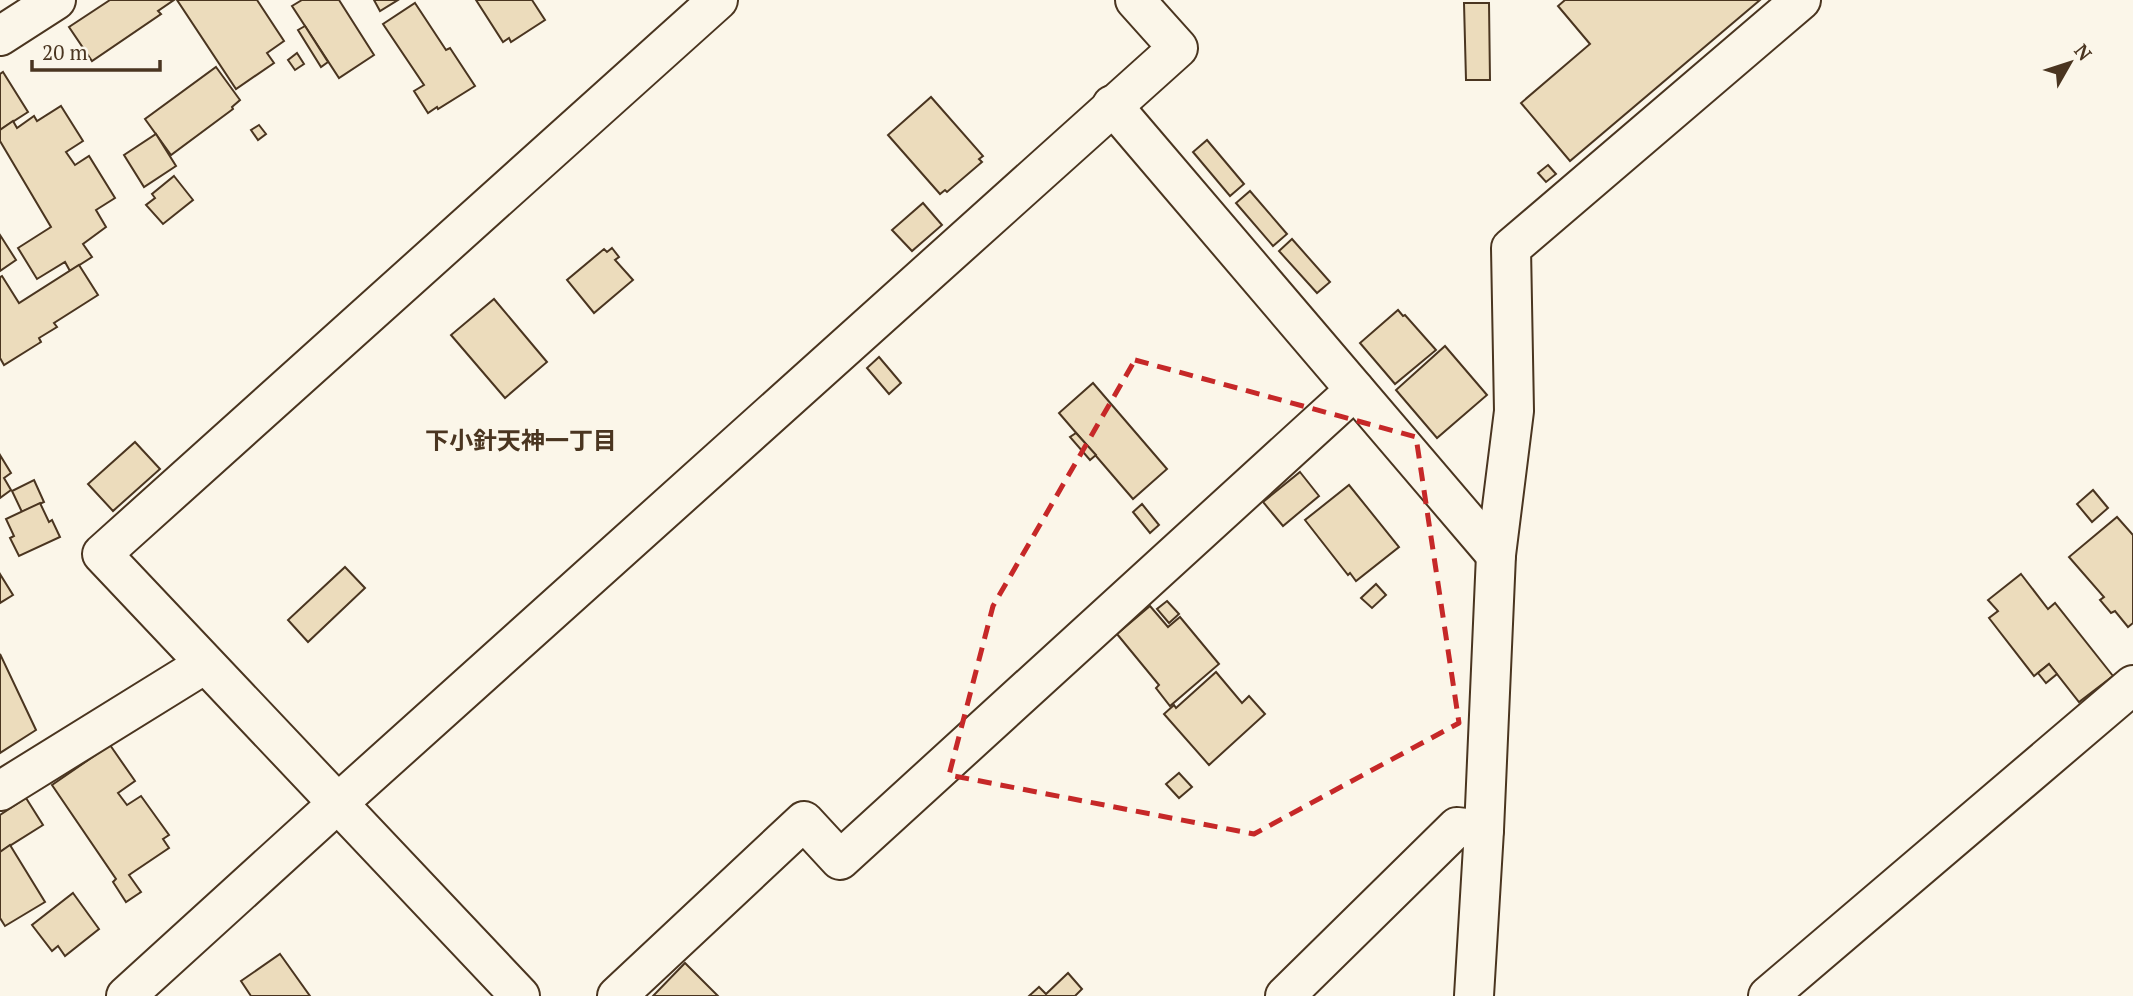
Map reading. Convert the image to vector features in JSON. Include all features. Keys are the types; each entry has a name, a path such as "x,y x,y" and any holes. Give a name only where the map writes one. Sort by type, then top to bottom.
{"street":[{"path":"0,36 56,0"},
{"path":"520,996 102,554 718,0"},
{"path":"126,996 337,803 1178,48 1136,0"},
{"path":"1474,996 1496,555 1514,411 1511,248 1801,0"},
{"path":"1112,105 1496,555"},
{"path":"617,996 804,821 840,860 1355,390"},
{"path":"0,791 205,664"},
{"path":"1768,996 2133,685"},
{"path":"1285,996 1457,827 1484,830"}],"highlighted area":[{"path":"1135,360 1416,437 1459,723 1254,834 949,775 993,606"}],"building":[{"path":"110,0 174,0 158,11 161,14 92,61 69,27"},
{"path":"177,0 257,0 284,41 267,53 274,63 236,89"},
{"path":"302,0 339,0 374,55 339,78 292,6"},
{"path":"374,0 398,0 380,11"},
{"path":"476,0 532,0 545,20 511,42 509,38 503,42"},
{"path":"1565,0 1760,0 1570,161 1521,103 1590,44 1558,6"},
{"path":"415,3 446,50 450,48 475,86 428,113 414,91 424,85 383,24"},
{"path":"1464,3 1489,3 1490,80 1466,80"},
{"path":"305,26 328,62 321,67 298,30"},
{"path":"297,53 304,64 295,70 288,60"},
{"path":"216,67 240,100 233,109 171,155 145,119"},
{"path":"3,72 28,112 0,130 0,74"},
{"path":"931,97 983,156 979,159 982,162 947,192 945,190 940,194 888,135"},
{"path":"61,106 83,141 66,152 75,165 89,156 115,198 96,210 106,227 83,244 92,257 70,271 65,262 37,279 18,248 51,227 0,141 0,130 13,121 17,128 34,116 37,121"},
{"path":"259,125 266,134 258,140 251,130"},
{"path":"156,134 176,166 144,187 124,155"},
{"path":"1207,140 1244,184 1230,196 1193,152"},
{"path":"1548,165 1556,174 1546,182 1538,173"},
{"path":"174,176 193,200 163,224 146,205 155,198 152,194"},
{"path":"1250,191 1287,234 1273,246 1236,203"},
{"path":"923,203 942,225 912,251 892,230"},
{"path":"0,235 16,260 0,271"},
{"path":"1292,239 1330,282 1317,293 1279,251"},
{"path":"612,248 619,257 615,260 633,280 594,313 567,280 604,249 607,252"},
{"path":"79,265 98,295 54,323 57,327 39,338 41,342 4,365 0,358 0,277 2,276 19,303"},
{"path":"494,299 547,362 505,398 451,335"},
{"path":"1398,310 1436,350 1395,384 1360,343"},
{"path":"1445,346 1487,395 1437,438 1396,390"},
{"path":"879,357 901,383 889,394 867,368"},
{"path":"1093,383 1167,469 1133,499 1059,413"},
{"path":"1076,433 1096,455 1090,460 1070,437"},
{"path":"135,442 160,469 113,511 88,484"},
{"path":"0,455 11,473 4,478 11,490 0,498"},
{"path":"1300,472 1319,496 1283,526 1263,502"},
{"path":"34,480 44,502 22,512 12,491"},
{"path":"1349,485 1399,547 1356,581 1350,573 1348,575 1305,520"},
{"path":"2093,490 2108,508 2092,522 2077,504"},
{"path":"40,503 60,537 19,556 10,538 14,536 6,519"},
{"path":"1142,504 1159,525 1150,533 1133,512"},
{"path":"2117,517 2133,535 2133,623 2128,627 2115,611 2111,613 2100,600 2104,597 2069,557"},
{"path":"345,567 365,588 308,642 288,620"},
{"path":"0,574 13,595 0,603"},
{"path":"2021,574 2048,609 2055,603 2113,676 2079,702 2049,664 2034,676 1989,618 1998,611 1988,600"},
{"path":"1376,584 1386,595 1372,608 1361,598"},
{"path":"1167,601 1179,614 1169,623 1157,609"},
{"path":"1150,606 1168,627 1180,617 1219,664 1170,706 1156,688 1159,685 1117,634"},
{"path":"0,654 36,730 0,753"},
{"path":"2049,664 2057,674 2046,683 2038,673"},
{"path":"1216,672 1242,703 1249,696 1265,714 1209,765 1164,714 1174,705 1176,708"},
{"path":"110,745 135,781 118,793 127,805 141,796 169,835 163,839 169,848 129,875 141,892 126,902 113,882 116,879 52,785"},
{"path":"1179,773 1192,787 1179,798 1166,784"},
{"path":"26,798 43,825 0,852 0,815"},
{"path":"10,845 45,902 5,926 0,918 0,852"},
{"path":"73,893 99,929 65,956 58,946 52,951 32,925"},
{"path":"280,954 310,996 251,996 241,981"},
{"path":"685,963 718,996 653,996"},
{"path":"1068,973 1082,989 1075,996 1029,996 1039,987 1046,994"}],"district":[{"name":"下小針天神一丁目","path":"521,441"}]}
